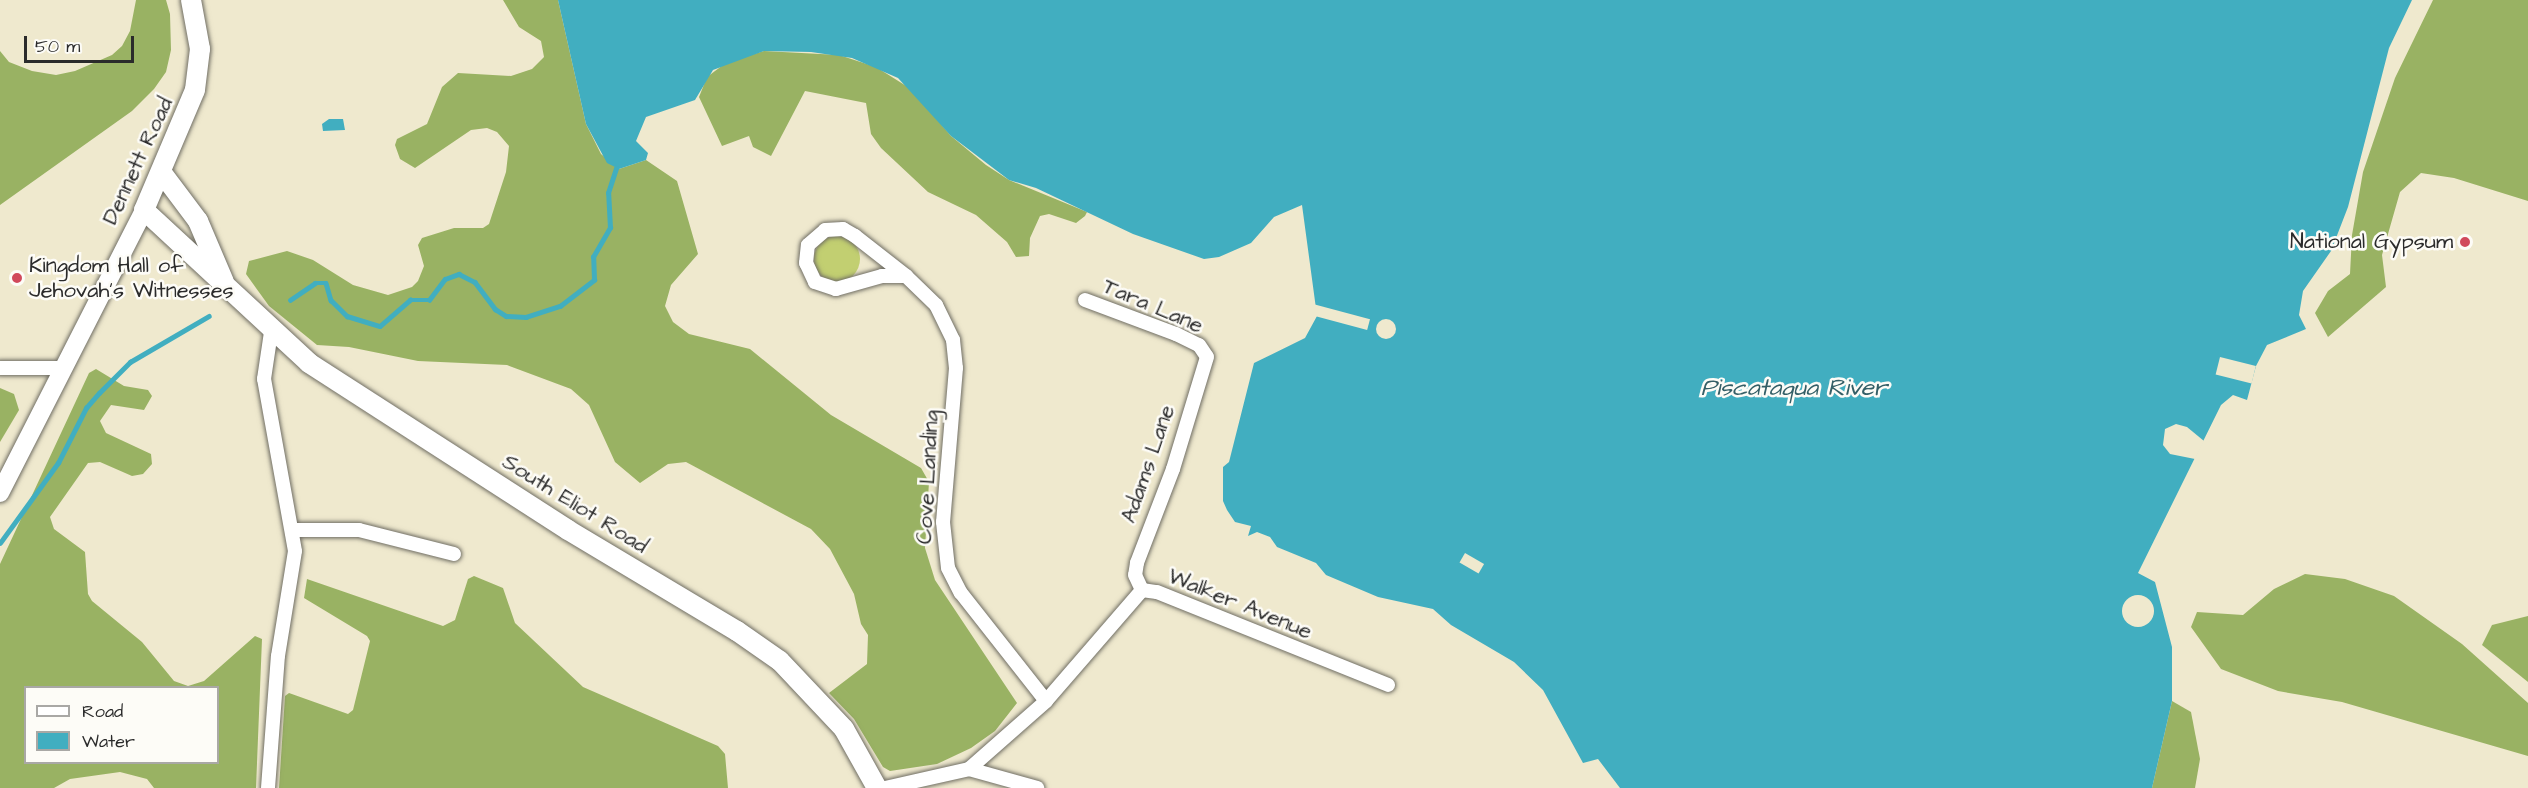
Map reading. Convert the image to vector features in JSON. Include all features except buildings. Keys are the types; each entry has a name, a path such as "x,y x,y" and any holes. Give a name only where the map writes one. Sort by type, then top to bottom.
{"main road":[{"name":"Dennett Road","path":"144,210 162,173 195,90 200,49 191,0"},
{"path":"162,173 198,221 224,282"},
{"name":"South Eliot Road","path":"144,210 224,282 271,332 309,363 378,409 758,645 823,703 860,752 877,788"}],"street":[{"name":"Dennett Road","path":"0,494 61,368 144,210"},
{"name":"Cove Landing","path":"906,276 882,276 845,288 824,287 809,273 808,245 825,230 843,229 906,276 936,305 953,340 956,368 943,522 948,568 961,594 1046,701"},
{"name":"Tara Lane","path":"1085,300 1176,334 1205,352"},
{"path":"268,788 278,656 293,571 292,530 264,379 271,332"},
{"name":"Adams Lane","path":"1142,590 1135,575 1137,563 1173,469 1207,362 1205,352"},
{"path":"0,368 61,368"},
{"path":"292,530 359,530 454,554"},
{"name":"Walker Avenue","path":"969,769 1046,701 1142,590 1157,592 1388,685"},
{"path":"885,788 969,769 1037,788"}],"green space":[{"path":"136,0 166,0 170,14 171,50 166,72 154,89 132,111 0,205 0,51 9,62 32,71 56,75 75,71 112,55 122,46 130,31"},
{"path":"503,0 558,0 586,124 601,154 619,169 646,160 677,181 698,254 671,285 665,306 673,322 689,334 750,349 831,415 921,468 929,482 925,548 935,580 1017,703 995,731 971,748 937,764 890,771 883,767 854,719 829,693 867,664 868,635 861,624 854,594 830,549 811,529 686,462 668,464 640,483 615,462 589,405 571,389 507,365 418,361 349,347 317,345 269,306 246,274 249,261 287,251 313,260 353,285 388,295 412,287 418,281 424,266 418,245 422,238 454,228 483,228 489,224 506,172 509,146 497,132 487,128 471,130 415,168 400,159 395,145 397,139 427,124 442,87 458,73 511,76 532,69 544,57 541,41 519,27"},
{"path":"2433,0 2528,0 2528,201 2454,178 2421,173 2400,192 2382,255 2386,287 2328,337 2315,313 2328,291 2350,274 2352,235 2363,172 2395,78"},
{"path":"764,51 839,55 876,67 911,89 951,136 986,165 1009,180 1087,212 1085,216 1076,223 1049,214 1040,216 1030,238 1029,256 1016,257 1007,242 976,215 928,192 881,148 871,134 866,103 805,91 771,156 753,147 749,136 722,146 699,97 707,77 727,62"},
{"path":"837,236 853,243 860,259 853,275 837,282 821,275 814,259 821,243"},
{"path":"96,369 124,386 148,390 152,396 144,410 111,405 100,421 106,433 151,454 152,464 143,474 132,476 100,462 88,463 50,517 54,529 85,552 88,594 92,601 142,642 174,681 188,686 204,681 255,636 262,639 256,788 154,788 147,779 120,772 70,779 54,788 0,788 0,564 89,373"},
{"path":"0,388 14,394 19,410 0,442"},
{"path":"2305,574 2345,579 2394,596 2462,644 2528,703 2528,756 2342,702 2278,691 2221,669 2191,627 2197,612 2243,615 2274,589"},
{"path":"474,576 503,588 515,623 583,687 718,746 725,754 728,788 279,788 285,696 289,693 348,714 353,710 370,641 367,636 304,598 307,579 443,626 455,620 468,579"},
{"path":"2528,616 2528,682 2482,645 2492,625"},
{"path":"2172,701 2191,712 2200,759 2195,788 2152,788"}],"water":[{"name":"Piscataqua River","path":"558,0 2412,0 2389,48 2348,207 2331,251 2303,291 2299,315 2306,329 2267,345 2256,366 2247,400 2233,395 2221,405 2138,573 2155,582 2172,647 2172,701 2152,788 1620,788 1598,759 1583,763 1543,690 1514,662 1451,625 1433,609 1378,597 1326,575 1316,563 1277,547 1270,537 1257,532 1248,536 1251,526 1235,522 1227,510 1223,501 1223,467 1229,462 1254,363 1305,338 1317,316 1302,205 1274,217 1251,243 1219,257 1204,259 1133,234 1036,188 1009,180 951,136 898,78 852,58 811,52 764,51 713,70 695,100 646,117 636,141 648,153 646,160 619,169 607,163 586,124"},
{"path":"329,119 343,119 345,130 323,131 322,124"}],"pier":[{"path":"1313,304 1370,319 1367,330 1310,315"},
{"path":"1386,319 1393,322 1396,329 1393,336 1386,339 1379,336 1376,329 1379,322"},
{"path":"2220,357 2256,366 2252,383 2216,374"},
{"path":"2176,424 2187,427 2204,441 2195,459 2170,454 2163,445 2165,429"},
{"path":"1465,553 1484,564 1479,574 1460,563"},
{"path":"2138,595 2149,600 2154,611 2149,622 2138,627 2127,622 2122,611 2127,600"}],"waterway":[{"path":"290,300 315,283 326,283 331,300 347,316 380,326 410,300 429,300 445,279 459,274 475,282 495,309 506,316 526,317 560,306 594,280 593,257 610,228 608,193 616,168"},
{"path":"0,543 58,463 86,408 99,393 130,362 209,316"}],"place":[{"name":"National Gypsum","path":"2465,242"},
{"name":"Kingdom Hall of Jehovah’s Witnesses","path":"17,278"}]}
